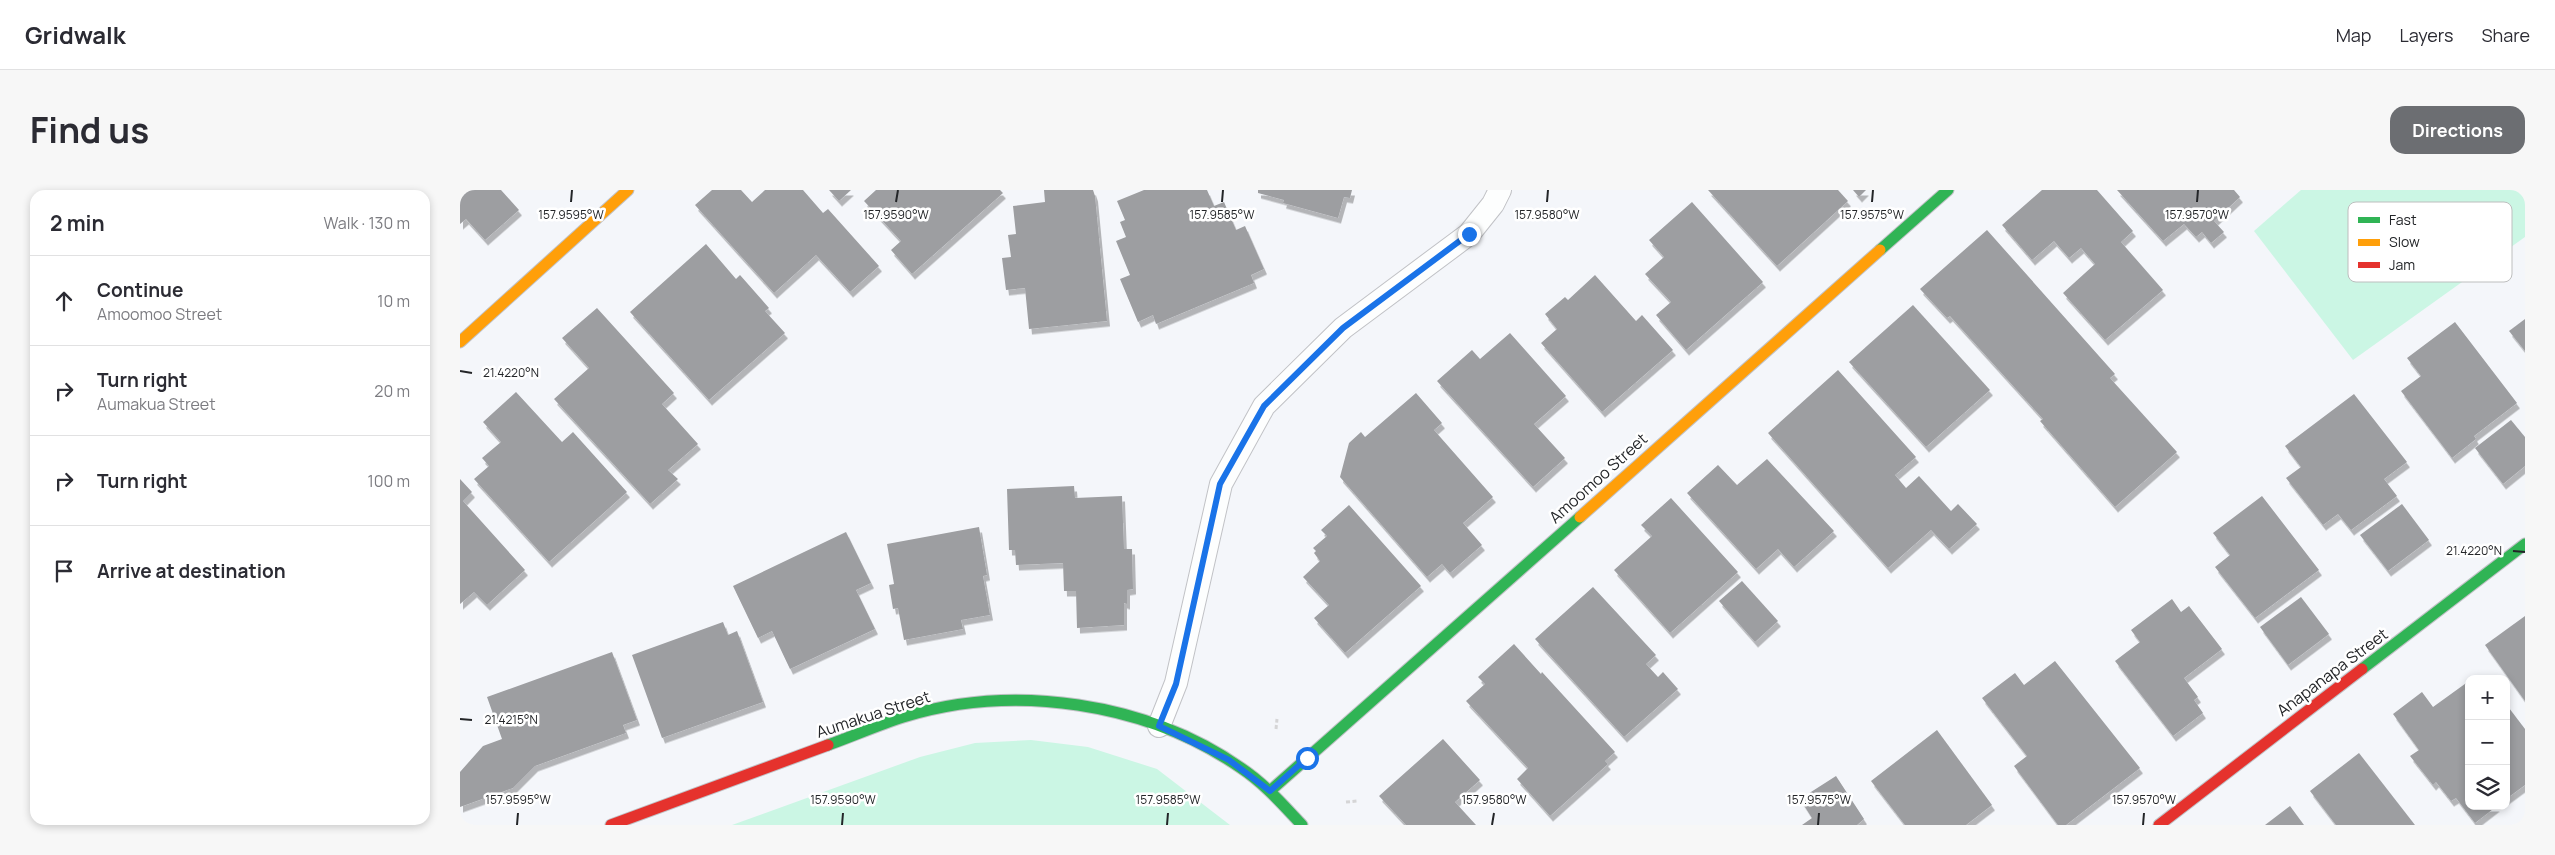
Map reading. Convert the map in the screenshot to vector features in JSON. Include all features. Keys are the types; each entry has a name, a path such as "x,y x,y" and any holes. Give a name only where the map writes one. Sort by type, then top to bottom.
{"street":[{"path":"460,342 628,190"},
{"name":"Amoomoo Street","path":"1270,791 1948,190"},
{"name":"Anapanapa Street","path":"2158,825 2525,544"},
{"name":"Aumakua Street","path":"611,825 904,717 951,706 1029,700 1076,704 1118,712 1159,726 1229,760 1270,791 1302,825"}],"lane":[{"path":"1159,726 1176,684 1220,484 1264,406 1343,328 1469,234 1494,204 1500,190"}],"path":[{"path":"1276,729 1277,719"},
{"path":"1346,802 1357,801"}],"green space":[{"path":"2301,190 2525,190 2525,237 2512,246 2512,202 2348,202 2348,282 2462,282 2353,360 2254,231"},
{"path":"1031,740 1088,747 1157,769 1230,825 732,825 920,757 975,743"}],"building":[{"path":"460,190 501,190 519,210 485,240 466,219 460,224"},
{"path":"712,190 741,190 752,202 765,190 803,190 823,213 828,209 879,266 850,292 816,255 774,293 695,205"},
{"path":"829,190 851,190 839,201"},
{"path":"876,190 1000,190 1003,193 912,274 891,250 901,241 864,201"},
{"path":"1044,190 1093,190 1107,321 1029,329 1025,288 1006,290 1002,258 1011,257 1008,235 1016,234 1013,206 1045,202"},
{"path":"1144,190 1207,190 1214,206 1224,202 1236,230 1245,226 1264,269 1251,275 1254,283 1156,324 1153,315 1138,322 1120,279 1130,275 1116,241 1126,237 1120,222 1125,220 1117,201"},
{"path":"1258,190 1352,190 1350,198 1344,197 1338,218 1283,203 1284,200 1258,193"},
{"path":"1708,190 1838,190 1848,201 1777,266"},
{"path":"1853,190 1866,190 1859,197"},
{"path":"2042,190 2097,190 2133,231 2121,242 2163,290 2105,340 2063,293 2095,264 2081,248 2069,258 2054,241 2032,260 2002,225"},
{"path":"2117,190 2234,190 2240,197 2214,221 2224,232 2211,243 2202,232 2196,237 2184,224 2163,241"},
{"path":"1692,202 1763,282 1686,350 1656,315 1671,302 1645,274 1664,257 1649,240"},
{"path":"1987,230 2115,374 2110,378 2177,452 2115,507 2040,421 2043,419 1950,316 1947,318 1920,289"},
{"path":"706,244 736,279 740,275 769,308 765,311 785,333 709,400 630,312"},
{"path":"1595,275 1636,321 1642,315 1673,350 1602,412 1541,343 1557,329 1545,314 1565,297 1568,300"},
{"path":"1913,305 1990,390 1926,447 1849,362"},
{"path":"597,308 674,393 662,404 698,444 668,470 678,479 650,504 554,399 589,368 562,338"},
{"path":"2525,319 2525,351 2509,331"},
{"path":"2455,322 2517,403 2474,436 2476,439 2452,458 2401,391 2421,376 2407,358"},
{"path":"1510,333 1566,396 1534,424 1565,458 1533,487 1437,381 1472,350 1480,359"},
{"path":"1838,370 1916,457 1895,475 1906,488 1919,476 1951,511 1958,504 1977,524 1949,549 1931,530 1888,568 1768,433"},
{"path":"516,392 562,442 573,432 627,492 549,562 474,479 489,466 482,458 501,442 483,422"},
{"path":"1416,393 1442,423 1434,430 1493,497 1463,523 1482,545 1450,573 1442,564 1427,577 1340,477 1349,443 1361,432 1365,437"},
{"path":"2354,394 2407,462 2384,479 2397,496 2351,530 2338,514 2323,525 2286,478 2301,467 2285,446"},
{"path":"2511,420 2525,437 2525,466 2503,484 2475,448"},
{"path":"1767,459 1834,531 1794,567 1778,549 1756,569 1687,493 1718,465 1737,485"},
{"path":"460,479 472,492 463,501 525,570 487,605 474,592 460,604"},
{"path":"1074,486 1075,498 1122,496 1124,549 1132,549 1133,589 1127,590 1127,604 1124,603 1124,625 1077,628 1076,591 1064,591 1063,563 1016,565 1015,550 1009,550 1007,489"},
{"path":"2262,496 2319,570 2255,618 2215,567 2230,555 2213,533"},
{"path":"1671,498 1738,572 1670,633 1614,570 1652,536 1641,525"},
{"path":"2402,504 2429,540 2388,571 2360,535"},
{"path":"1349,505 1421,586 1345,653 1314,618 1329,605 1303,577 1320,561 1313,548 1327,536 1321,530"},
{"path":"979,527 987,575 983,576 990,615 961,620 963,629 904,640 898,608 893,609 889,585 894,584 887,544"},
{"path":"846,532 871,583 856,590 875,629 790,669 772,631 758,638 733,586"},
{"path":"1742,581 1778,621 1755,642 1719,601"},
{"path":"1593,587 1656,655 1646,664 1658,677 1663,672 1678,689 1624,737 1535,639"},
{"path":"2301,597 2329,634 2288,665 2260,627"},
{"path":"2172,599 2181,612 2189,606 2222,649 2184,678 2198,697 2194,700 2203,713 2173,736 2115,661 2140,642 2131,630"},
{"path":"2525,616 2525,701 2510,680 2510,675 2506,675 2485,645"},
{"path":"723,622 728,635 737,631 763,702 662,738 632,655"},
{"path":"1514,644 1615,752 1605,761 1608,764 1550,816 1517,779 1528,768 1466,701 1485,684 1478,677"},
{"path":"612,652 637,720 623,725 626,733 535,766 513,788 460,807 460,772 483,746 502,739 487,697"},
{"path":"2055,661 2140,768 2066,825 2058,825 2014,766 2027,756 1982,698 2015,673 2024,685"},
{"path":"2465,684 2465,810 2456,798 2451,801 2436,782 2433,785 2410,756 2419,750 2393,714 2422,692 2433,707"},
{"path":"2510,709 2525,729 2525,785 2510,796"},
{"path":"1937,730 1992,805 1966,825 1905,825 1871,781"},
{"path":"1443,739 1480,780 1455,802 1476,825 1406,825 1379,796"},
{"path":"2359,753 2415,825 2336,825 2310,791"},
{"path":"1836,776 1864,819 1857,825 1802,825 1812,818 1800,799"},
{"path":"2290,806 2304,825 2265,825"},
{"path":"2465,810 2492,810 2475,823"}],"traffic: fast":[{"path":"1880,250 1948,190"},
{"path":"1270,791 1580,517"},
{"path":"2362,669 2525,544"},
{"path":"828,745 884,723 945,707 989,701 1034,701 1078,705 1122,714 1164,727 1204,745 1258,781 1302,825"}],"traffic: slow":[{"path":"460,342 628,190"},
{"path":"1580,517 1880,250"}],"traffic: jam":[{"path":"2159,825 2362,669"},
{"path":"611,825 828,745"}],"route":[{"path":"1307,758 1270,791 1229,760 1159,726 1176,684 1220,484 1264,406 1343,328 1469,234"}]}
